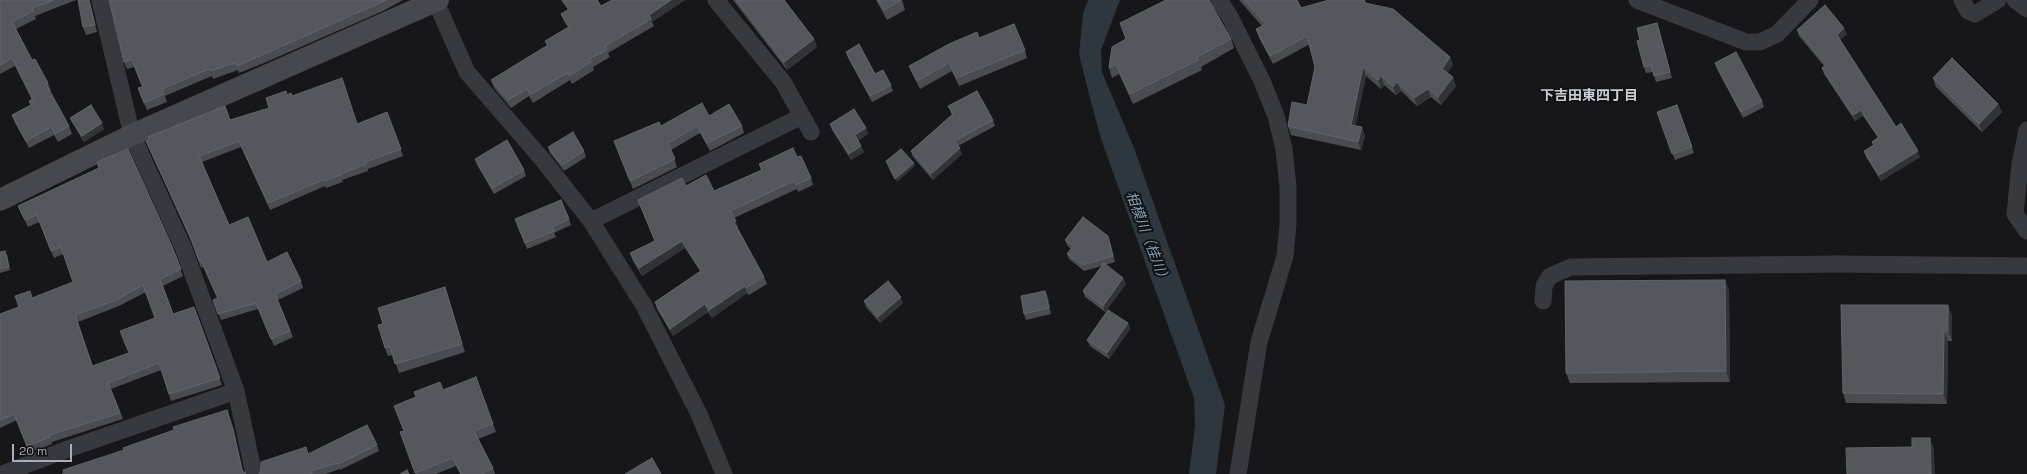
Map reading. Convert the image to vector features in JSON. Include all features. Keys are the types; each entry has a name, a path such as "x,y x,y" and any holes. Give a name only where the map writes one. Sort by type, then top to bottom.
{"street":[{"path":"100,0 132,134 183,247 236,391 254,474"},
{"path":"716,0 783,82 811,132"},
{"path":"1219,0 1229,15 1262,81 1276,116 1284,149 1288,187 1288,224 1285,256 1258,342 1238,474"},
{"path":"1637,0 1746,42 1760,42 1777,34 1810,0"},
{"path":"1962,0 1968,11 1975,14 1998,0"},
{"path":"2015,0 2027,9"},
{"path":"0,200 132,134 436,1 467,72 542,158 591,221 657,328 699,414 724,474"},
{"path":"591,221 802,116"},
{"path":"2027,130 2020,164 2015,214 2027,231"},
{"path":"1543,301 1544,286 1550,276 1571,267 1824,264 2027,266"},
{"path":"2,474 68,449 236,391"}],"water":[{"name":"相模川（桂川）","path":"1088,0 1120,0 1101,50 1102,72 1134,148 1225,405 1216,474 1189,474 1195,426 1194,398 1101,139 1091,102 1079,54 1083,14"}],"building":[{"path":"0,0 54,0 32,8 33,11 12,22 32,60 35,59 48,83 46,84 69,126 55,134 51,127 26,141 12,115 31,105 29,101 33,99 12,58 0,65"},
{"path":"78,0 89,0 95,25 83,27"},
{"path":"109,0 386,0 237,66 235,63 210,71 209,69 162,89 164,94 144,103 138,88 143,87 132,59 124,62"},
{"path":"563,0 597,0 601,6 612,0 671,0 649,15 651,19 605,46 607,50 589,59 591,62 569,76 567,73 530,95 527,89 508,100 491,80 548,45 545,41 569,27 561,14 569,9"},
{"path":"736,0 784,0 814,39 784,62"},
{"path":"878,0 901,0 884,10"},
{"path":"1166,0 1209,0 1231,39 1197,57 1198,60 1130,94 1116,64 1109,68 1112,47 1126,39 1120,23"},
{"path":"1244,0 1297,0 1301,8 1329,0 1364,0 1365,3 1393,9 1450,57 1442,69 1453,77 1438,97 1428,89 1414,98 1397,82 1393,87 1381,76 1378,80 1363,67 1351,125 1362,127 1358,142 1288,126 1292,102 1307,105 1315,67 1307,36 1270,56 1256,29 1266,24"},
{"path":"1825,5 1844,28 1837,35 1896,127 1901,123 1918,151 1879,175 1864,151 1874,145 1872,142 1879,137 1861,110 1853,115 1822,68 1826,65 1797,30"},
{"path":"1657,23 1670,72 1654,76 1651,65 1644,67 1637,41 1640,40 1637,28"},
{"path":"1014,24 1025,50 956,78 949,63 917,81 909,66 949,44 977,32 979,38"},
{"path":"859,44 875,74 883,70 891,85 870,96 846,52"},
{"path":"1736,52 1762,101 1741,112 1715,63"},
{"path":"1952,58 1998,104 1979,124 1933,78"},
{"path":"342,78 357,124 387,112 401,149 365,162 366,164 340,174 341,175 324,181 323,180 268,203 239,141 199,156 229,225 248,217 267,262 287,252 301,281 275,294 290,331 271,339 256,303 218,314 213,300 218,298 201,260 199,261 190,236 146,141 149,140 148,137 225,106 230,120 269,108 266,98 286,91 287,95 291,93 292,96"},
{"path":"977,91 993,120 954,141 960,148 931,174 911,151 953,114 948,106"},
{"path":"702,103 709,116 729,104 742,126 707,143 697,126 668,143 675,159 630,181 614,141 659,122 661,126"},
{"path":"91,105 102,123 82,136 70,118"},
{"path":"1677,105 1692,147 1672,154 1657,112"},
{"path":"854,109 866,128 855,135 861,146 849,154 830,124"},
{"path":"573,132 584,151 562,165 548,147"},
{"path":"507,140 524,170 492,188 475,159"},
{"path":"793,148 797,157 801,156 811,178 796,185 794,181 730,211 736,221 734,222 764,277 746,288 745,286 709,310 705,304 670,329 655,302 701,271 682,241 639,268 630,253 655,241 638,200 682,178 686,186 706,175 714,191 762,170 759,164"},
{"path":"128,149 181,269 160,279 173,314 194,307 220,378 169,394 159,363 108,383 120,413 49,435 50,437 27,446 14,414 0,420 0,314 19,307 15,296 30,291 32,298 73,282 61,247 51,251 37,215 25,220 18,206 99,168 97,162","holes":["143,285 155,318 120,331 129,353 92,366 75,315 116,300"]},
{"path":"901,149 914,163 895,179 886,161"},
{"path":"561,200 569,219 552,227 554,231 525,243 515,219"},
{"path":"1083,217 1108,236 1113,256 1082,265 1067,254 1073,246 1065,240"},
{"path":"5,251 9,267 0,269 0,252"},
{"path":"1104,263 1123,278 1103,306 1083,291"},
{"path":"1725,280 1726,371 1566,373 1565,281"},
{"path":"888,281 901,297 878,317 864,301"},
{"path":"445,287 462,344 395,364 390,346 385,348 378,325 383,324 378,308"},
{"path":"1045,291 1049,308 1024,314 1021,296"},
{"path":"1841,305 1948,305 1948,331 1944,331 1943,394 1843,393"},
{"path":"1108,310 1128,323 1107,353 1087,340"},
{"path":"476,377 493,424 474,431 493,468 482,474 461,474 453,458 415,473 400,432 404,431 394,406 416,397 414,392 440,382 443,390"},
{"path":"227,410 233,429 242,470 246,474 62,474 64,473 63,470 124,450 123,448 174,430 173,427"},
{"path":"367,425 377,445 338,464 337,463 311,471 312,474 259,474 261,470 261,462 306,447 308,454"},
{"path":"1912,438 1930,438 1931,474 1847,474 1846,448 1912,447"},
{"path":"652,458 661,474 625,474"},
{"path":"407,470 409,474 400,474"}],"district":[{"name":"下吉田東四丁目","path":"1589,96"}]}
